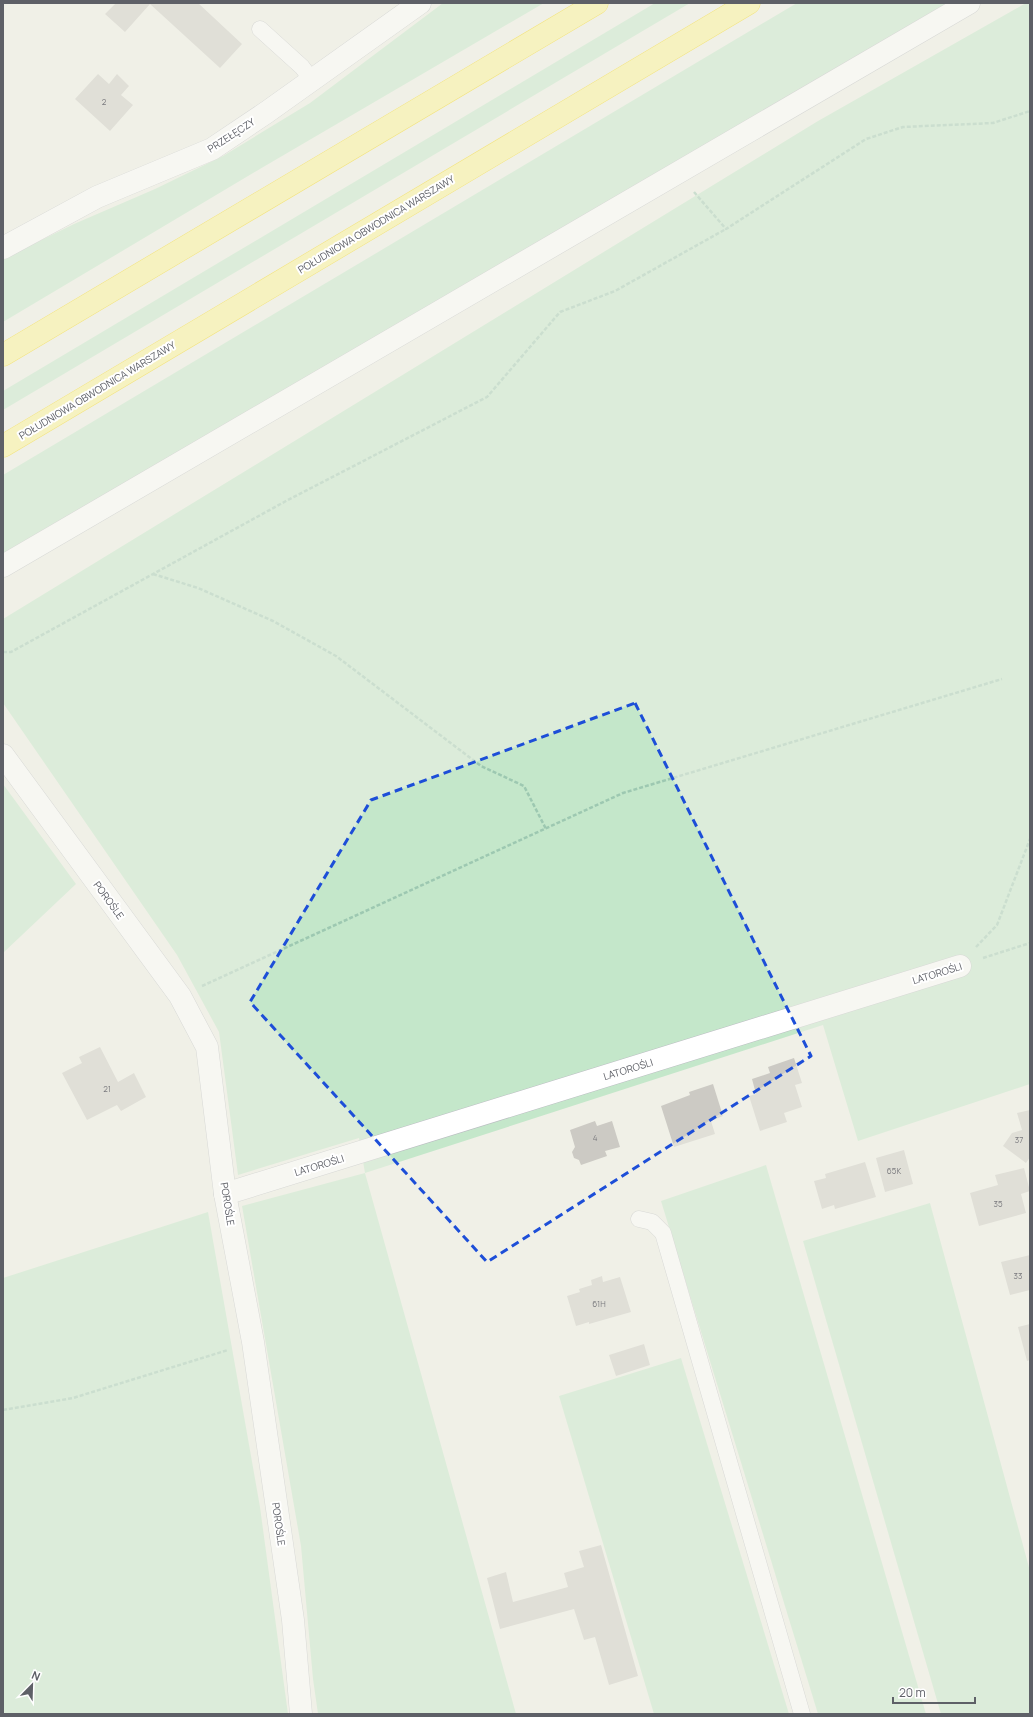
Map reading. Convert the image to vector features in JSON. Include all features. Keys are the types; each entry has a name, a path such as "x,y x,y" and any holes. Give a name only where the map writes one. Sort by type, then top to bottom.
{"highway":[{"path":"3,355 597,3"},
{"name":"POŁUDNIOWA OBWODNICA WARSZAWY","path":"3,446 749,3"}],"street":[{"name":"PRZEŁĘCZY","path":"3,248 97,197 212,148 420,3"},
{"path":"3,566 969,3"},
{"name":"POROŚLE","path":"3,755 180,996 207,1047 225,1194 253,1342 293,1620 302,1714"},
{"name":"LATOROŚLI","path":"225,1194 960,966"}],"lane":[{"path":"260,29 302,67 311,79"},
{"path":"639,1218 652,1222 663,1233 802,1714"}],"path":[{"path":"3,652 11,652 286,501 487,397 560,312 614,291 726,229 866,139 903,127 994,123 1030,111"},
{"path":"677,173 726,229"},
{"path":"153,574 198,588 273,621 336,656 481,766 524,786 546,829"},
{"path":"180,996 624,793 1002,679"},
{"path":"960,966 997,924 1030,839"},
{"name":"LATOROŚLI","path":"960,966 1030,943"},
{"path":"3,1410 73,1398 253,1342"}],"highlighted area":[{"path":"635,703 811,1056 487,1262 250,1002 371,800"}],"green space":[{"path":"443,3 544,3 265,166 3,322 3,259 74,224 155,189 223,156 310,103"},
{"path":"655,3 690,3 3,410 3,391"},
{"path":"797,3 947,3 3,555 3,475"},
{"path":"1026,3 1030,3 1030,1084 858,1141 823,1025 365,1173 359,1138 238,1175 219,1032 177,955 3,703 3,619 818,121"},
{"path":"3,784 76,884 3,953"},
{"path":"766,1165 926,1714 818,1714 661,1201"},
{"path":"365,1173 516,1714 318,1714 313,1679 301,1546 242,1206"},
{"path":"930,1203 1030,1571 1030,1714 941,1714 803,1241"},
{"path":"208,1212 260,1507 288,1714 3,1714 3,1278"},
{"path":"681,1358 789,1714 654,1714 559,1396"}],"building":[{"path":"116,3 198,3 242,44 220,68 150,4 125,32 105,14"},
{"path":"98,74 109,84 117,74 129,86 121,95 133,105 110,131 75,99"},
{"path":"100,1047 118,1082 134,1073 146,1097 121,1111 117,1105 87,1120 62,1073 82,1063 79,1057"},
{"path":"794,1058 802,1083 795,1085 802,1107 784,1113 787,1122 760,1131 749,1096 756,1094 752,1079 770,1073 768,1067"},
{"path":"713,1084 723,1116 711,1121 715,1134 674,1147 661,1106 690,1095 689,1092"},
{"path":"1030,1110 1030,1157 1026,1163 1003,1146 1012,1133 1022,1130 1017,1113"},
{"path":"595,1121 597,1126 612,1121 620,1147 605,1151 607,1156 581,1165 579,1160 574,1158 572,1152 575,1147 570,1130"},
{"path":"904,1150 913,1184 885,1192 876,1158"},
{"path":"865,1162 876,1197 835,1209 834,1205 822,1209 814,1181 826,1178 825,1174"},
{"path":"1024,1168 1030,1191 1021,1194 1026,1213 979,1226 970,1193 998,1185 995,1175"},
{"path":"1030,1255 1030,1290 1010,1295 1001,1262"},
{"path":"602,1276 603,1282 620,1277 631,1312 589,1324 589,1322 576,1326 567,1296 580,1292 579,1289 592,1285 591,1280"},
{"path":"1030,1324 1030,1360 1027,1361 1018,1327"},
{"path":"644,1344 650,1365 616,1376 609,1355"},
{"path":"601,1545 638,1676 609,1685 595,1637 584,1640 574,1609 500,1629 487,1578 506,1572 513,1602 568,1587 564,1573 584,1567 579,1551"}]}
